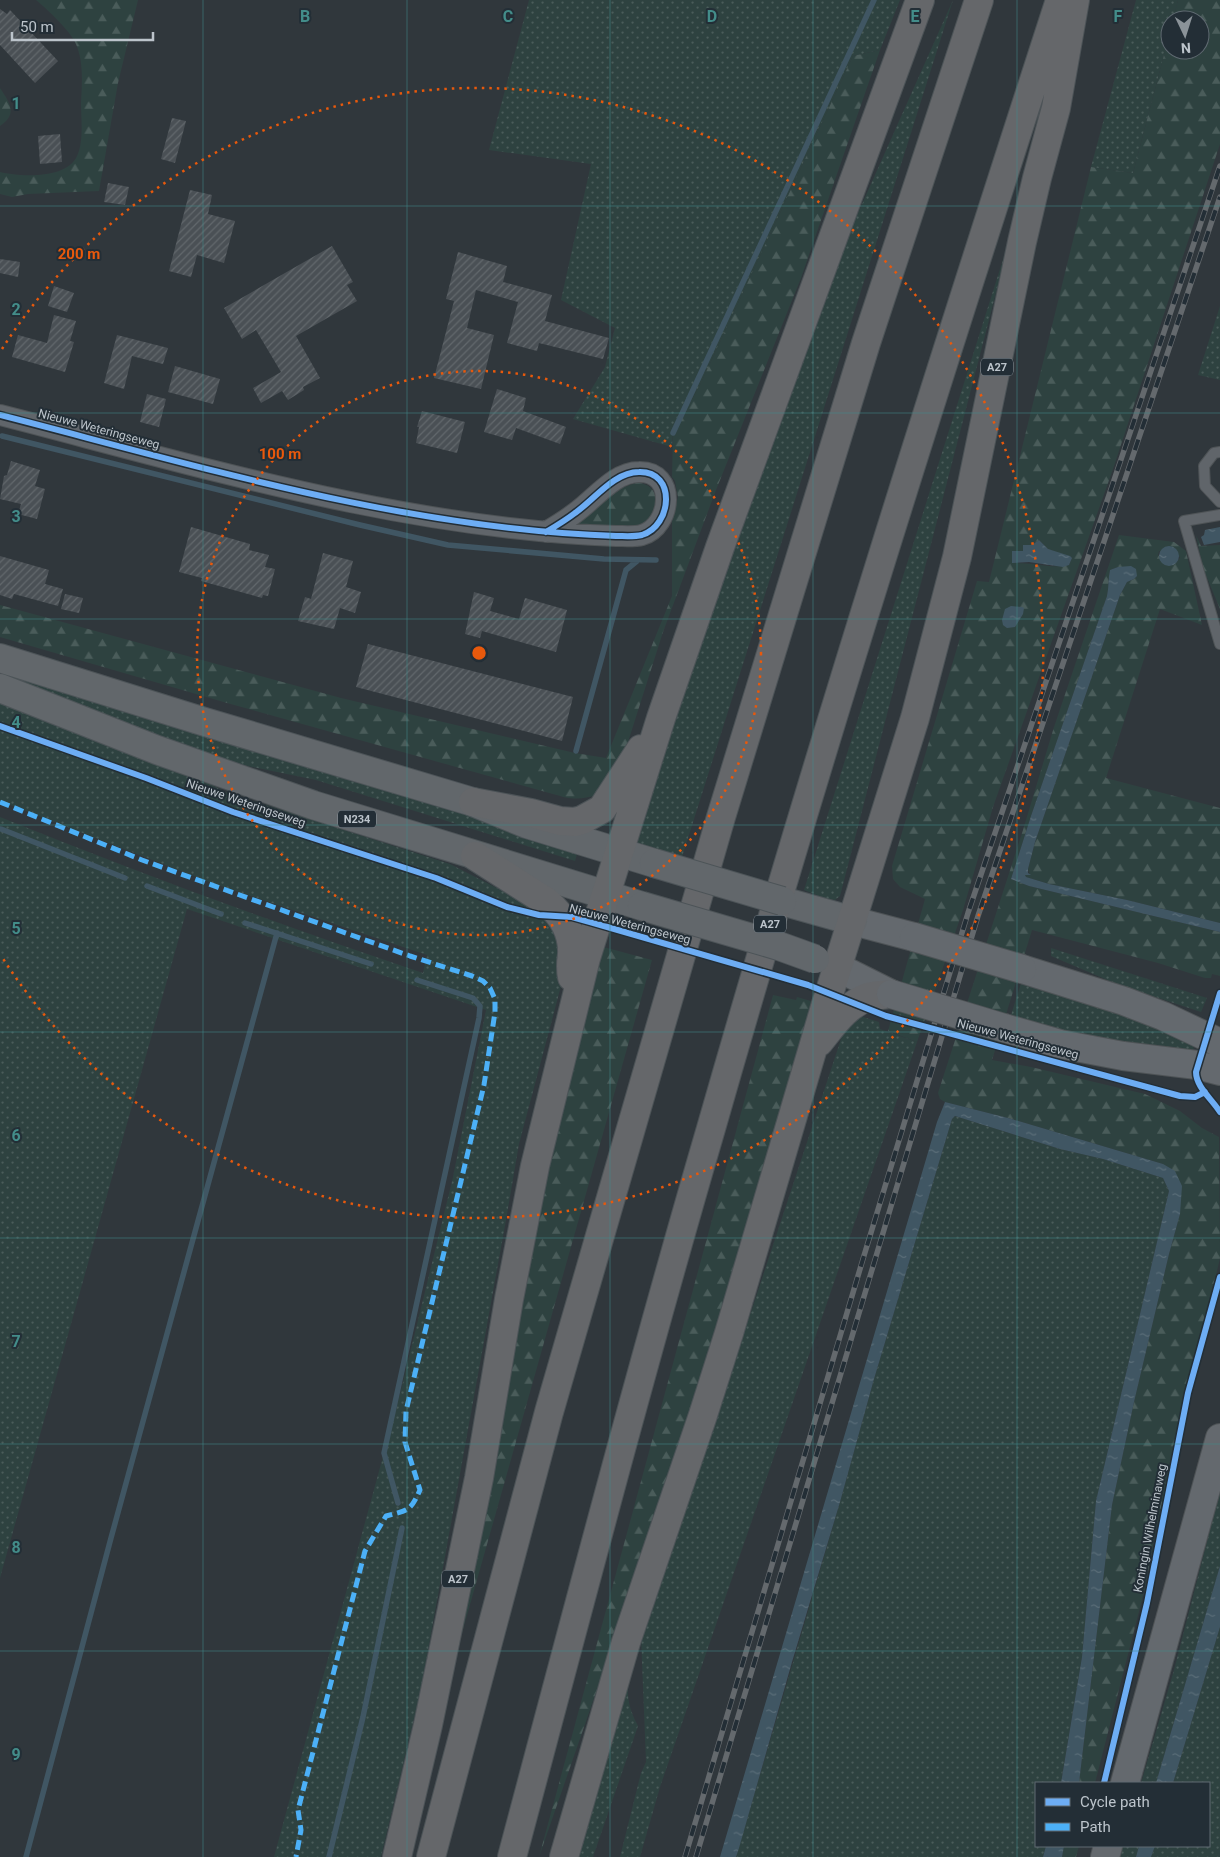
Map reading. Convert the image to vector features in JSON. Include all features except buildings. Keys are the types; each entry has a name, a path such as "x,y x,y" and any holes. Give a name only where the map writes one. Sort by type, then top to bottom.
{"highway":[{"name":"A27","path":"397,1857 428,1725 479,1478 509,1299 535,1166 575,998 661,718 720,547 920,0"},
{"path":"431,1857 549,1412 721,817 866,343 979,0"},
{"name":"A27","path":"512,1857 634,1398 795,841 933,390 1060,0"},
{"name":"A27","path":"564,1857 626,1642 726,1342 814,1049 825,1007 827,964 841,917 915,718 957,557 1022,242 1056,108 1075,0"},
{"name":"A27","path":"473,802 531,813 560,821 575,822 588,818 602,809 661,718"},
{"name":"A27","path":"475,856 547,902 561,916 571,939 570,966 575,998"},
{"name":"A27","path":"814,1049 848,1008 869,997 891,994"}],"main road":[{"path":"0,658 205,722 473,802 527,824 620,854 1022,969 1124,1001 1163,1016 1220,1043"},
{"name":"Nieuwe Weteringseweg","path":"0,688 200,766 313,805 605,896 779,946 827,964 891,994 1060,1044 1123,1056 1197,1065 1220,1071"},
{"path":"1125,1782 1220,1438"}],"street":[{"name":"Nieuwe Weteringseweg","path":"0,415 224,473 395,511 466,523 546,532 613,536 643,535 653,529 660,520 667,497 665,487 654,475 646,472 633,472 607,486 576,513 546,532"}],"lane":[{"path":"1220,452 1214,453 1204,466 1205,486 1220,502"},
{"path":"1220,515 1184,521 1220,644"}],"green space":[{"path":"36,0 138,0 118,83 99,191 28,194 12,197 0,194 0,172 31,175 64,169 77,156 81,144 82,72 78,49 68,32"},
{"path":"529,0 900,0 880,50 853,56 700,385 673,433 672,447 573,419 605,367 615,328 561,300 591,164 489,150"},
{"path":"953,0 682,857 637,843 690,662 842,249"},
{"path":"1136,0 1178,0 1176,10 1160,10 1160,60 1163,60 1133,173 1091,167"},
{"path":"1178,0 1220,0 1220,144 1113,469 993,807 963,910 917,1042 888,1031 925,899 900,887 893,879 892,866 977,581 989,582 1091,167 1133,173 1163,60 1210,60 1210,10 1176,10","holes":["1039,540 1048,549 1072,558 1069,565 1063,566 1012,563 1012,551 1023,551"]},
{"path":"880,50 801,278 716,490 663,632 628,742 597,795 579,799 560,796 0,637 0,605 341,698 575,753 606,758 672,596 672,521 678,497 675,481 672,477 673,433 700,385 853,56"},
{"path":"0,88 9,103 11,113 6,122 0,126"},
{"path":"1012,231 840,896 835,900 826,899 804,890"},
{"path":"1220,306 1220,380 1198,375"},
{"path":"636,483 646,485 652,490 655,497 653,513 649,521 642,527 635,531 616,531 577,526 589,512 611,494"},
{"path":"1119,535 1174,542 1186,551 1202,625 1160,609 1106,778 1220,808 1220,923 1127,900 1049,884 1026,877 1025,875 1030,875 1028,869 1035,842 1120,595 1127,582 1137,576 1118,567 1110,570 1107,596 1011,879 1029,886 1220,932 1220,976 1212,974 1211,978 1205,978 1158,963 1032,930 992,1060 1031,1067 1145,1094 1180,1111 1202,1128 1219,1137 1220,1258 1157,1525 1145,1588 1095,1782 1079,1782 1112,1505 1134,1402 1180,1214 1163,1164 940,1099 938,1093 1023,830 1054,727","holes":["1159,551 1180,557 1177,562 1167,565 1158,555"]},
{"path":"1196,535 1201,546 1220,545 1220,609 1203,568"},
{"path":"0,666 579,847 575,861 316,780 219,760 0,680"},
{"path":"0,692 150,752 225,792 450,864 534,907 544,915 559,938 565,971 519,1144 421,1689 381,1857 274,1857 400,1394 453,1177 486,1010 187,909 0,1578 0,817 210,898 423,973 427,955 212,883 0,801"},
{"path":"596,945 652,960 460,1640 497,1432 525,1238"},
{"path":"1051,948 1207,998 1201,1012 1119,985 1051,956"},
{"path":"1023,977 1196,1039 1191,1058 1090,1040 1011,1015"},
{"path":"773,995 796,1000 797,997 821,1004 698,1398 539,1857"},
{"path":"860,1016 879,1022 880,1029 917,1042 660,1787 640,1857 620,1857 641,1773 646,1762 641,1636 842,1036 846,1027"},
{"path":"955,1116 1060,1149 1103,1159 1163,1178 1169,1191 1096,1501 1082,1657 1061,1782 1035,1782 1035,1847 1046,1847 1043,1857 736,1857 874,1379 952,1119"},
{"path":"1220,1491 1220,1566 1156,1782 1141,1782 1174,1670"},
{"path":"1220,1627 1220,1857 1151,1857 1155,1847 1210,1847 1210,1782 1173,1782"},
{"path":"628,1683 630,1705 638,1726 593,1857 576,1857"},
{"path":"1064,1847 1079,1847 1076,1857 1062,1857"},
{"path":"1123,1847 1139,1847 1136,1857 1120,1857"}],"water":[{"path":"1220,527 1220,542 1204,545 1201,537 1204,535 1205,530"},
{"path":"1039,540 1048,549 1070,556 1072,558 1069,565 1063,567 1029,562 1012,563 1012,551 1023,551 1023,545 1032,545"},
{"path":"1169,546 1176,549 1179,556 1176,563 1169,566 1162,563 1159,556 1162,549"},
{"path":"1131,566 1136,569 1137,576 1127,582 1120,595 1035,842 1028,869 1028,873 1031,875 1025,875 1026,877 1049,884 1127,900 1220,923 1220,932 1029,886 1011,879 1107,596 1110,570"},
{"path":"1011,606 1024,608 1023,614 1015,627 1007,628 1003,625 1002,620 1005,609"},
{"path":"945,1102 1008,1118 1163,1164 1175,1171 1182,1186 1180,1214 1134,1402 1112,1505 1079,1782 1061,1782 1082,1657 1096,1501 1169,1191 1163,1178 1103,1159 1060,1149 955,1116 952,1119 874,1379 739,1848 736,1857 720,1857 937,1122"},
{"path":"1220,1566 1220,1627 1173,1782 1156,1782"},
{"path":"1046,1847 1064,1847 1062,1857 1043,1857"},
{"path":"1139,1847 1155,1847 1151,1857 1136,1857"}],"waterway":[{"path":"673,433 874,0"},
{"path":"2,436 448,545 604,559 656,560"},
{"path":"576,751 626,570 637,561"},
{"path":"1,829 125,878"},
{"path":"147,886 221,914"},
{"path":"245,923 371,964"},
{"path":"26,1857 111,1538 277,933"},
{"path":"398,1503 384,1453 479,1018 480,1006 473,998 417,980"},
{"path":"329,1857 363,1717 402,1528"}],"railway":[{"path":"685,1857 968,913 1220,166"},
{"path":"696,1857 978,916 1220,197"}],"marked path":[{"path":"0,802 142,860 410,956 472,976 483,981 490,988 495,999 495,1012 484,1085 406,1411 405,1442 420,1490 408,1509 386,1516 365,1551 298,1810 301,1830 296,1857"}],"cycle path":[{"path":"0,415 152,455 305,492 382,508 538,531 616,536 642,535 652,530 660,521 666,500 665,489 660,480 651,474 639,472 621,476 565,521 553,527 550,530 546,532"},
{"path":"0,726 146,778 233,812 436,878 507,907 539,915 572,917 590,922 808,985 886,1016 1180,1096 1195,1097 1205,1092"},
{"path":"1220,993 1196,1072 1201,1088 1220,1112"},
{"name":"Koningin Wilhelminaweg","path":"1104,1782 1147,1603 1188,1393 1220,1277"}]}
